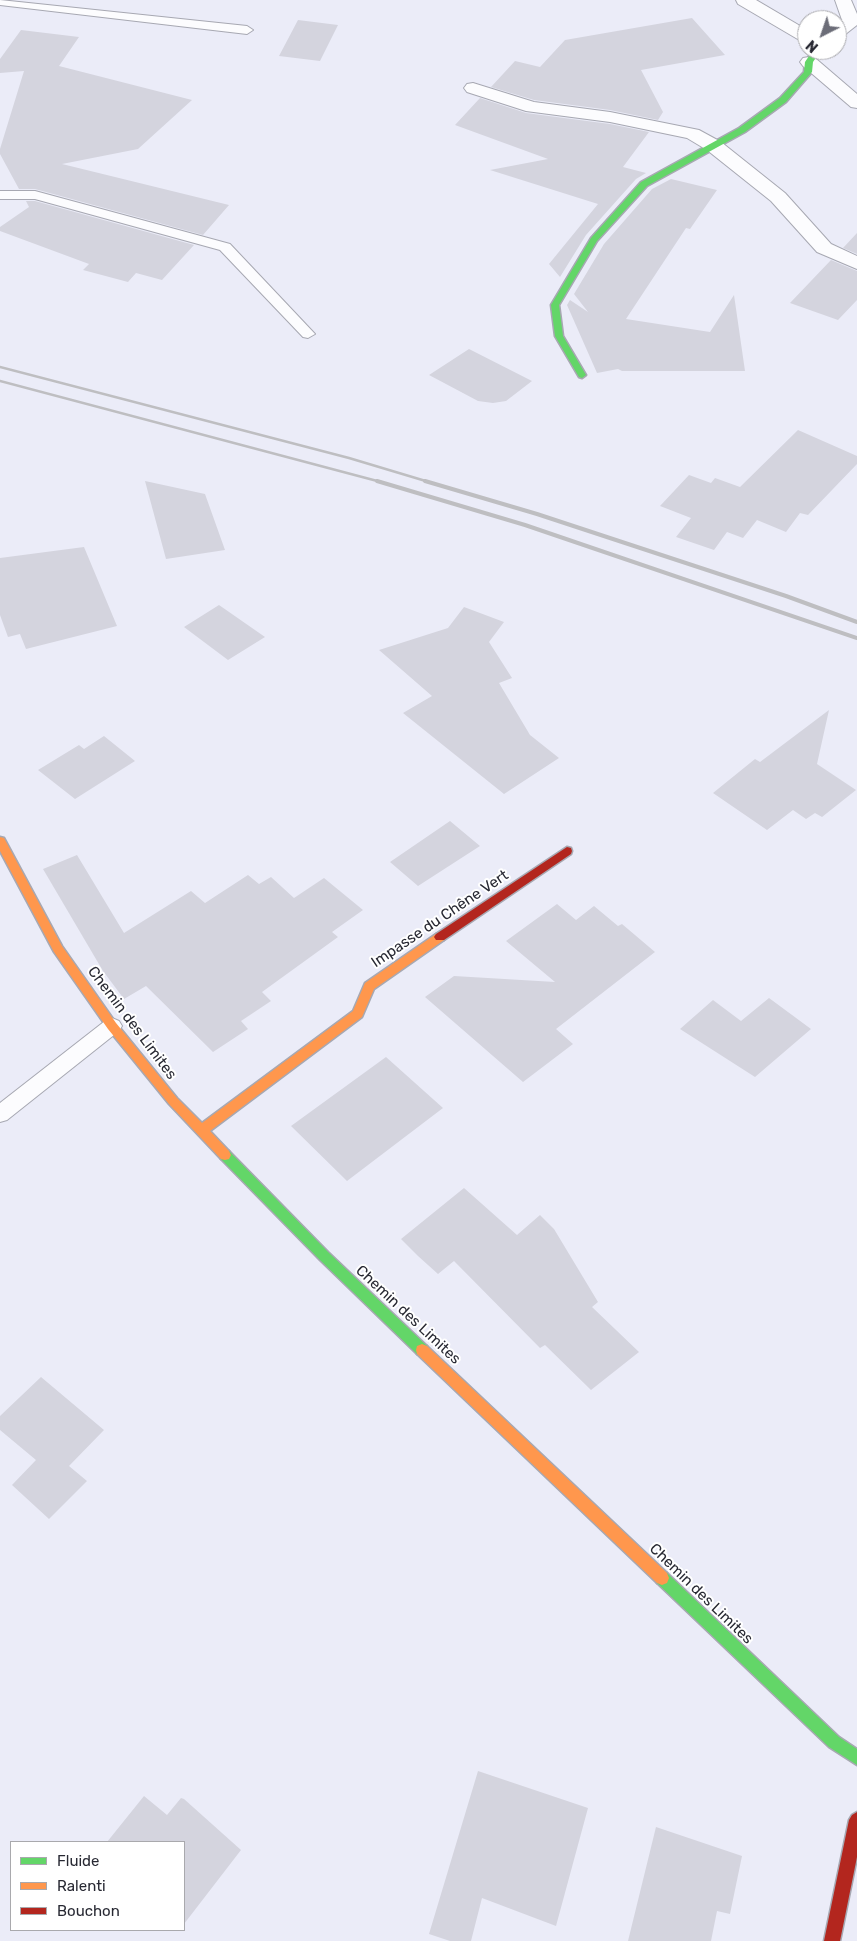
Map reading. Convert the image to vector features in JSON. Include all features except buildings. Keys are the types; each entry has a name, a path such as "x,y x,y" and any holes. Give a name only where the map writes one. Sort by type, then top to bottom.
{"street":[{"path":"744,0 797,31"},
{"path":"847,10 851,21 847,24"},
{"path":"582,375 559,336 555,305 594,240 644,184 742,130 783,100 808,72 812,60"},
{"path":"817,60 857,103"},
{"path":"473,88 532,107 610,117 693,134 714,146 778,197 824,248 857,264"},
{"name":"Chemin des Limites","path":"0,842 58,949 112,1026 173,1101 201,1131 324,1256 834,1742 857,1758"},
{"name":"Impasse du Chêne Vert","path":"201,1131 358,1014 369,986 567,851"},
{"path":"832,1941 857,1820"}],"lane":[{"path":"0,2 247,30"},
{"path":"0,195 35,195 225,247 308,334"},
{"path":"0,1114 112,1026"}],"railway":[{"path":"0,367 349,458 429,482"},
{"path":"0,381 381,482"},
{"path":"377,481 525,525 857,638"},
{"path":"425,481 537,514 786,596 857,622"}],"traffic: fast":[{"path":"582,375 559,336 555,305 594,240 644,184 742,130 783,100 808,72 810,60"},
{"path":"225,1155 324,1256 422,1350"},
{"path":"662,1578 834,1742 857,1758"}],"traffic: slow":[{"path":"0,841 58,949 112,1026 173,1101 225,1155"},
{"path":"201,1131 358,1014 369,986 440,937"},
{"path":"422,1350 662,1578"}],"traffic: jam":[{"path":"440,937 567,851"},
{"path":"832,1941 857,1820"}]}
